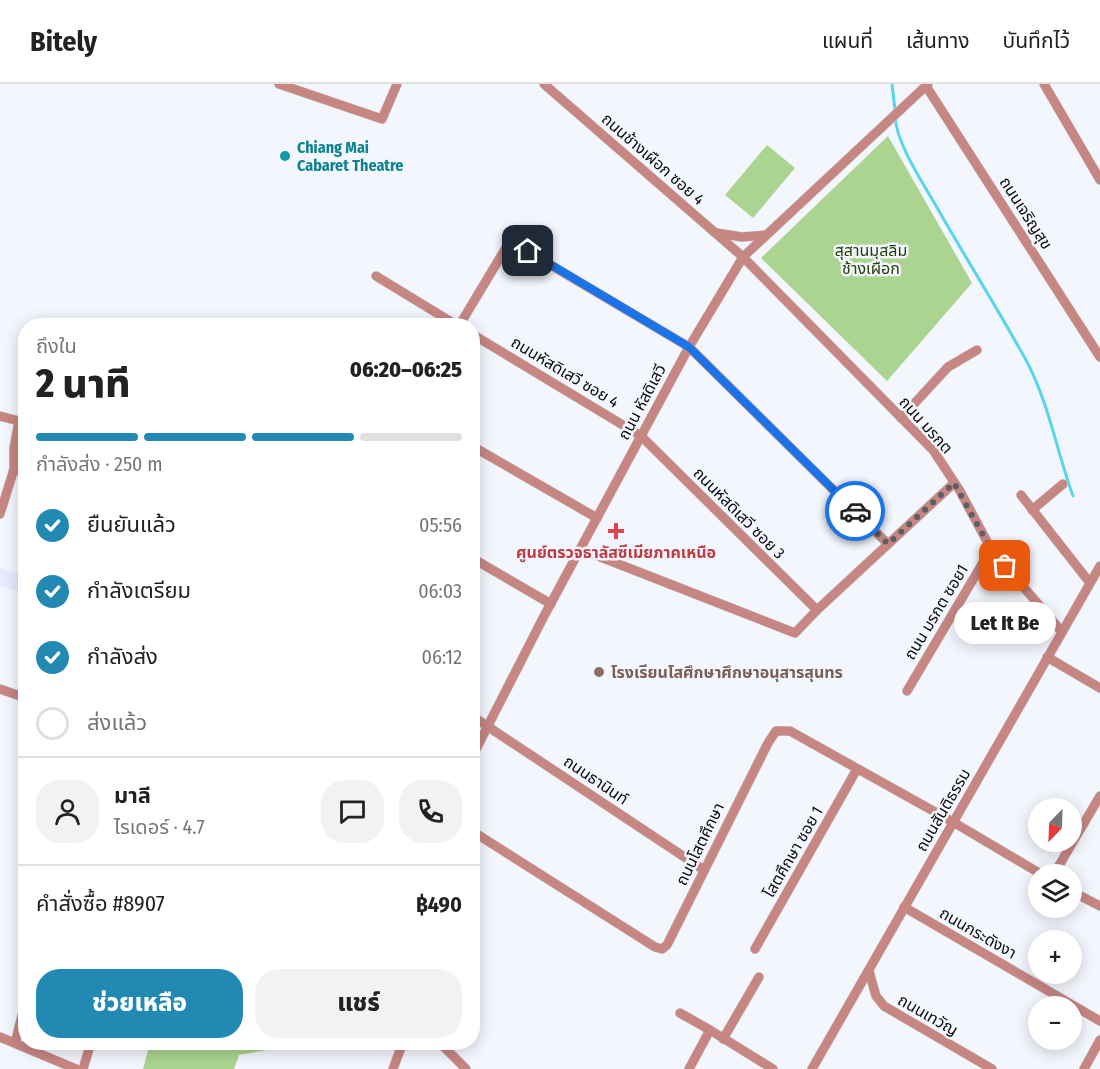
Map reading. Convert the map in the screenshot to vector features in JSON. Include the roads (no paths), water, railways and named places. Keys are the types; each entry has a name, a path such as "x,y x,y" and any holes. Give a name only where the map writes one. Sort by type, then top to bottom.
{"street":[{"path":"279,84 382,119 397,84"},
{"name":"ถนนช้างเผือก ซอย 4","path":"544,84 743,257"},
{"path":"1044,84 1100,180"},
{"name":"ถนน หัสดิเสวี","path":"480,742 689,347 743,257 927,85"},
{"name":"ถนนเจริญสุข","path":"927,85 1100,357"},
{"path":"715,233 742,237 767,235"},
{"path":"464,318 510,241 689,347 888,544"},
{"name":"ถนน มรกต","path":"743,257 933,450 991,549 1062,632"},
{"path":"376,276 446,318"},
{"name":"ถนนหัสดิเสวี ซอย 4","path":"480,339 641,436"},
{"path":"901,418 948,367 977,350"},
{"path":"0,416 18,421"},
{"path":"0,514 14,469 14,448 18,426"},
{"name":"ถนนหัสดิเสวี ซอย 3","path":"641,436 816,610"},
{"path":"480,451 597,519"},
{"path":"14,469 18,470"},
{"path":"580,549 795,633 816,610 954,483"},
{"path":"1032,510 1063,484"},
{"path":"1021,495 1090,583"},
{"name":"ถนน มรกต ซอย1","path":"907,691 991,549"},
{"path":"480,563 551,604"},
{"name":"ถนนสันติธรรม","path":"812,1069 1100,566"},
{"path":"1047,657 1100,688"},
{"path":"0,689 18,695"},
{"name":"ถนนธานินท์","path":"480,721 704,870"},
{"name":"ถนนโสตศึกษา","path":"480,836 655,947 662,949 667,945 768,743 776,731 790,731 1028,866"},
{"name":"โสตศึกษา ซอย 1","path":"755,949 857,769"},
{"path":"1060,864 1100,796"},
{"path":"1082,897 1100,906"},
{"name":"ถนนกระดังงา","path":"904,907 1100,1021"},
{"name":"ถนนเทวัญ","path":"869,971 876,996 884,1006 992,1069"},
{"path":"723,1039 759,977"},
{"path":"680,1013 773,1069"},
{"path":"689,1069 710,1030"},
{"path":"15,1043 18,1031"},
{"path":"0,1037 18,1044"},
{"path":"1084,1069 1100,1040"},
{"path":"31,1050 76,1069"},
{"path":"83,1069 89,1050"},
{"path":"393,1069 400,1050"},
{"path":"447,1050 466,1069"}],"waterway":[{"path":"892,84 895,110"},
{"path":"895,117 900,139 910,162 1035,378 1073,496"}],"place":[{"name":"Chiang Mai Cabaret Theatre","path":"285,156"},
{"name":"ศูนย์ตรวจธาลัสซีเมียภาคเหนือ","path":"616,531"},
{"name":"Let It Be","path":"1005,566"},
{"name":"โรงเรียนโสศึกษาศึกษาอนุสารสุนทร","path":"599,672"}],"park label":[{"name":"สุสานมุสลิม ช้างเผือก","path":"871,259"}]}
